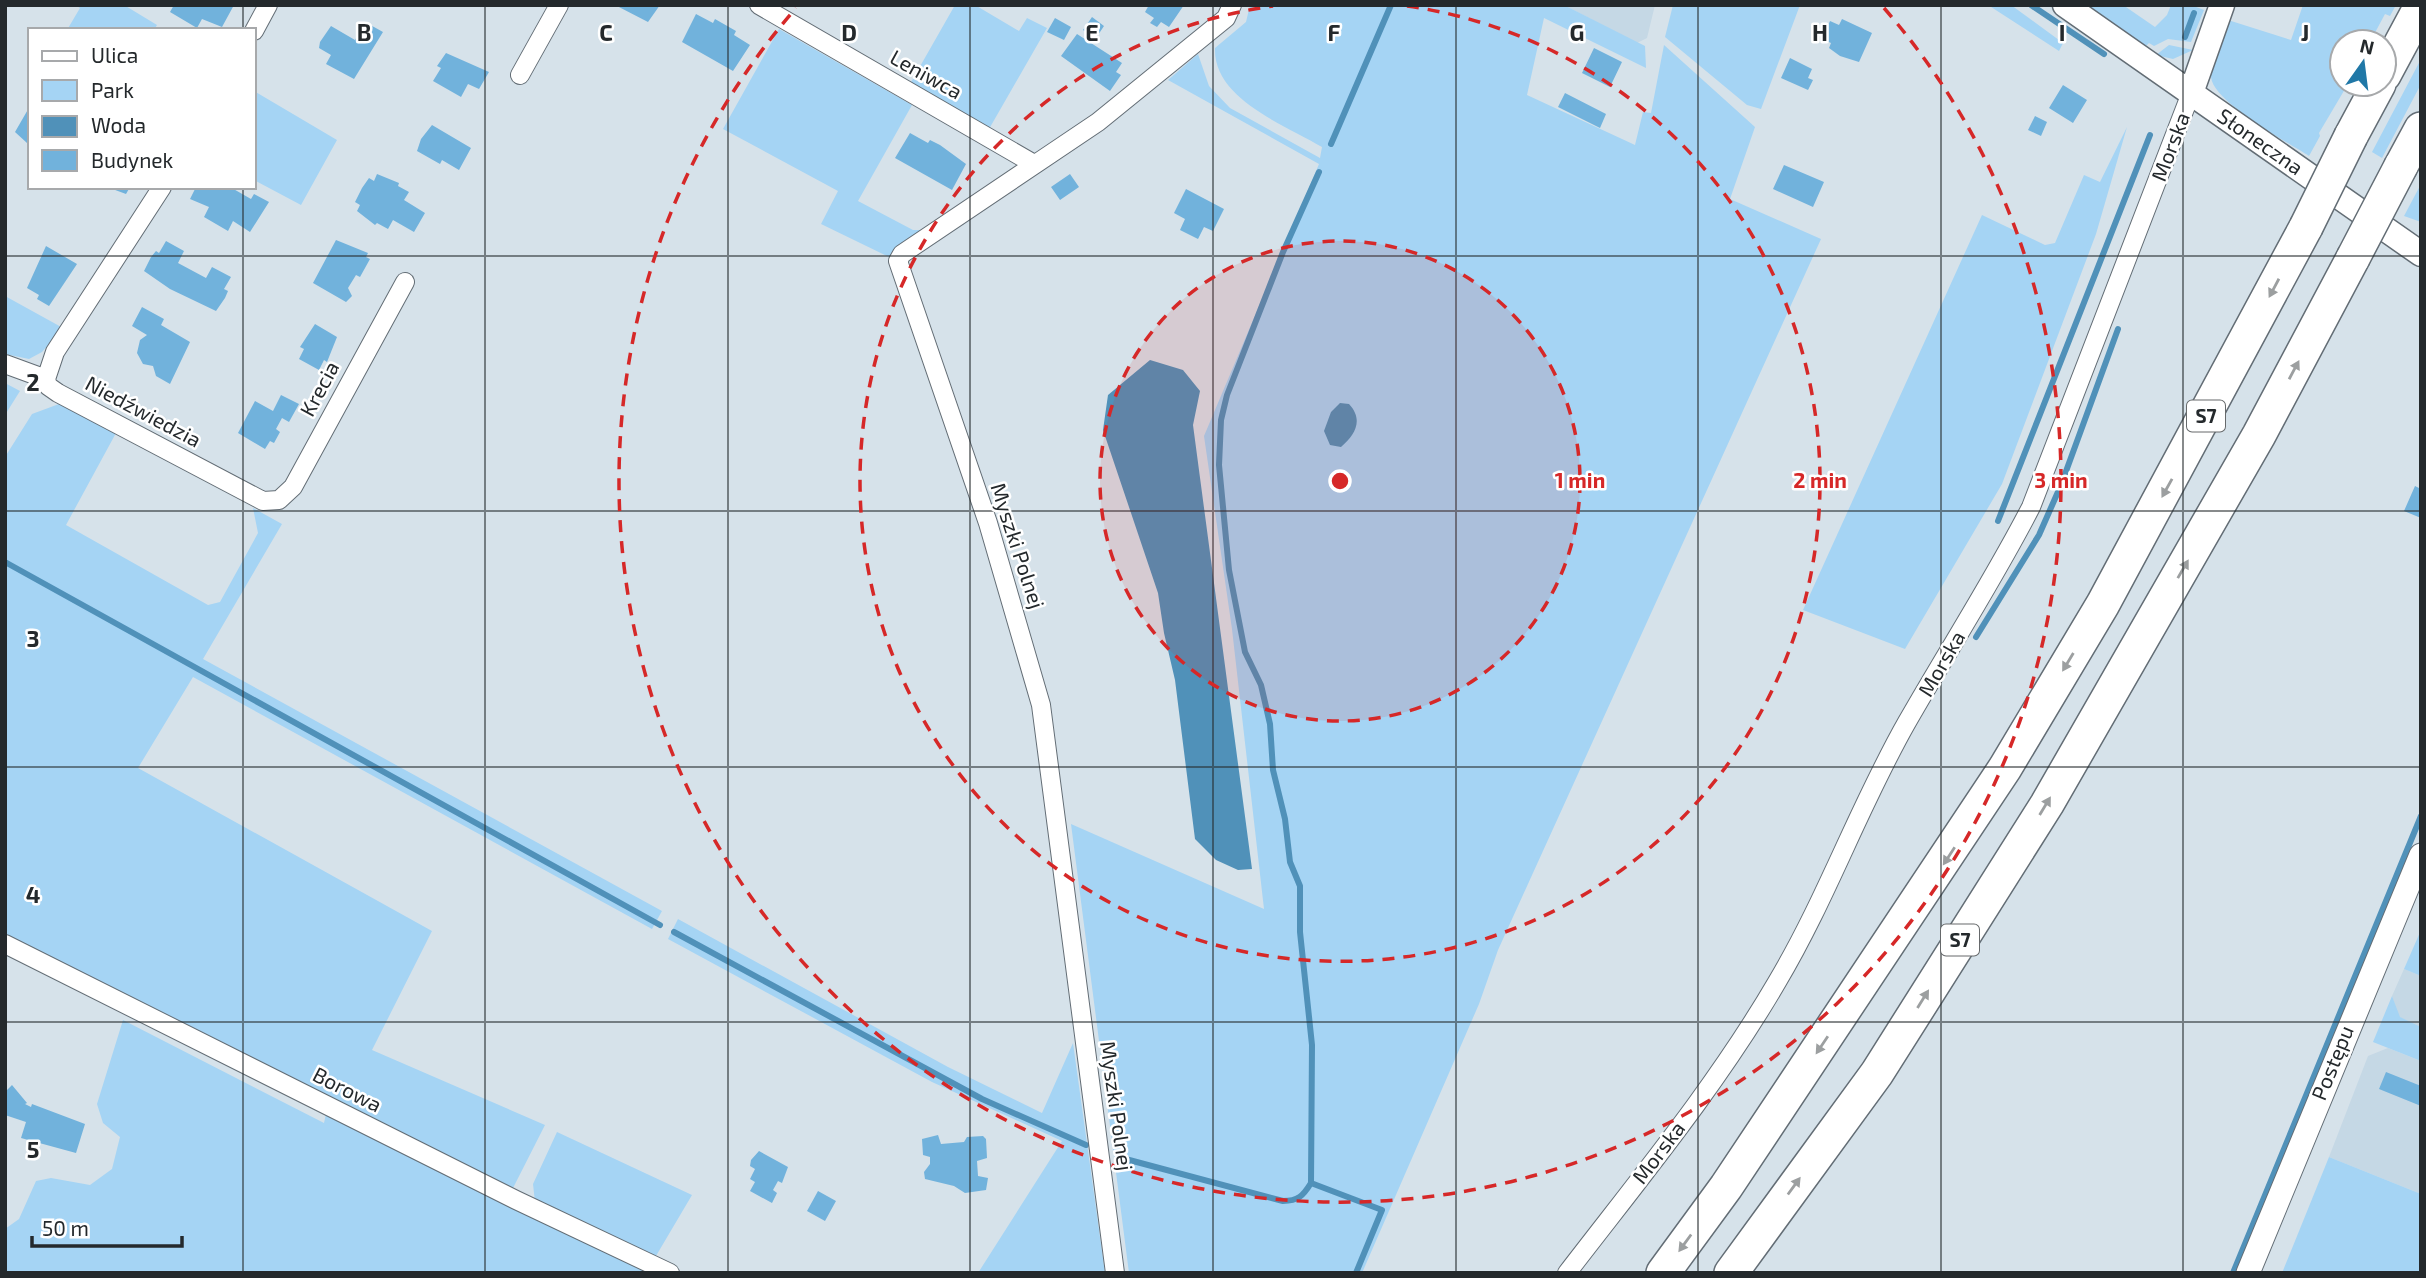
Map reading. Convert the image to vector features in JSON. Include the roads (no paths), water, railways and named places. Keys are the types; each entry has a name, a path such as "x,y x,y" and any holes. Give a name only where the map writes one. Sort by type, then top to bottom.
{"highway":[{"path":"2398,49 2421,6"},
{"name":"S7","path":"1663,1273 1726,1187 2006,768 2110,592 2306,228 2371,98"},
{"name":"S7","path":"1731,1273 1877,1073 2047,804 2259,435 2421,129"}],"main road":[{"name":"Słoneczna","path":"2065,5 2421,254"},
{"name":"Morska","path":"2191,93 2222,5"}],"street":[{"path":"256,28 268,5"},
{"path":"520,75 559,5"},
{"name":"Leniwca","path":"759,5 1034,164"},
{"name":"Myszki Polnej","path":"1115,1273 1041,705 988,523 898,267 902,254 1122,104 1226,18 1231,5"},
{"name":"Morska","path":"1567,1273 1728,1060 1777,982 1826,891 1906,724 2000,568 2031,507 2191,93"},
{"path":"46,379 55,352 161,189"},
{"name":"Krecia","path":"263,501 279,500 293,487 405,282"},
{"name":"Niedźwiedzia","path":"5,364 46,379 48,386 58,393 263,501"},
{"name":"Postępu","path":"2248,1273 2421,855"},
{"name":"Borowa","path":"5,944 516,1200 670,1273"}],"water":[{"path":"1150,360 1183,370 1200,391 1193,425 1252,869 1238,870 1216,860 1195,839 1175,680 1158,593 1103,430 1108,395"},
{"path":"1340,403 1349,404 1357,421 1354,432 1341,447 1330,445 1324,431 1331,412"}],"waterway":[{"path":"1331,144 1391,5"},
{"path":"2031,5 2104,54"},
{"path":"2185,37 2194,13"},
{"path":"1998,521 2150,135"},
{"path":"1118,1157 1283,1201 1300,1197 1311,1183 1312,1045 1300,932 1300,886 1290,862 1285,819 1273,770 1270,724 1261,685 1245,652 1229,570 1219,465 1221,420 1227,395 1283,252 1319,172"},
{"path":"1976,637 2039,535 2061,485 2118,329"},
{"path":"5,562 660,925"},
{"path":"2233,1273 2421,816"},
{"path":"674,932 982,1099 1086,1145"},
{"path":"1311,1183 1382,1210 1356,1273"}]}
